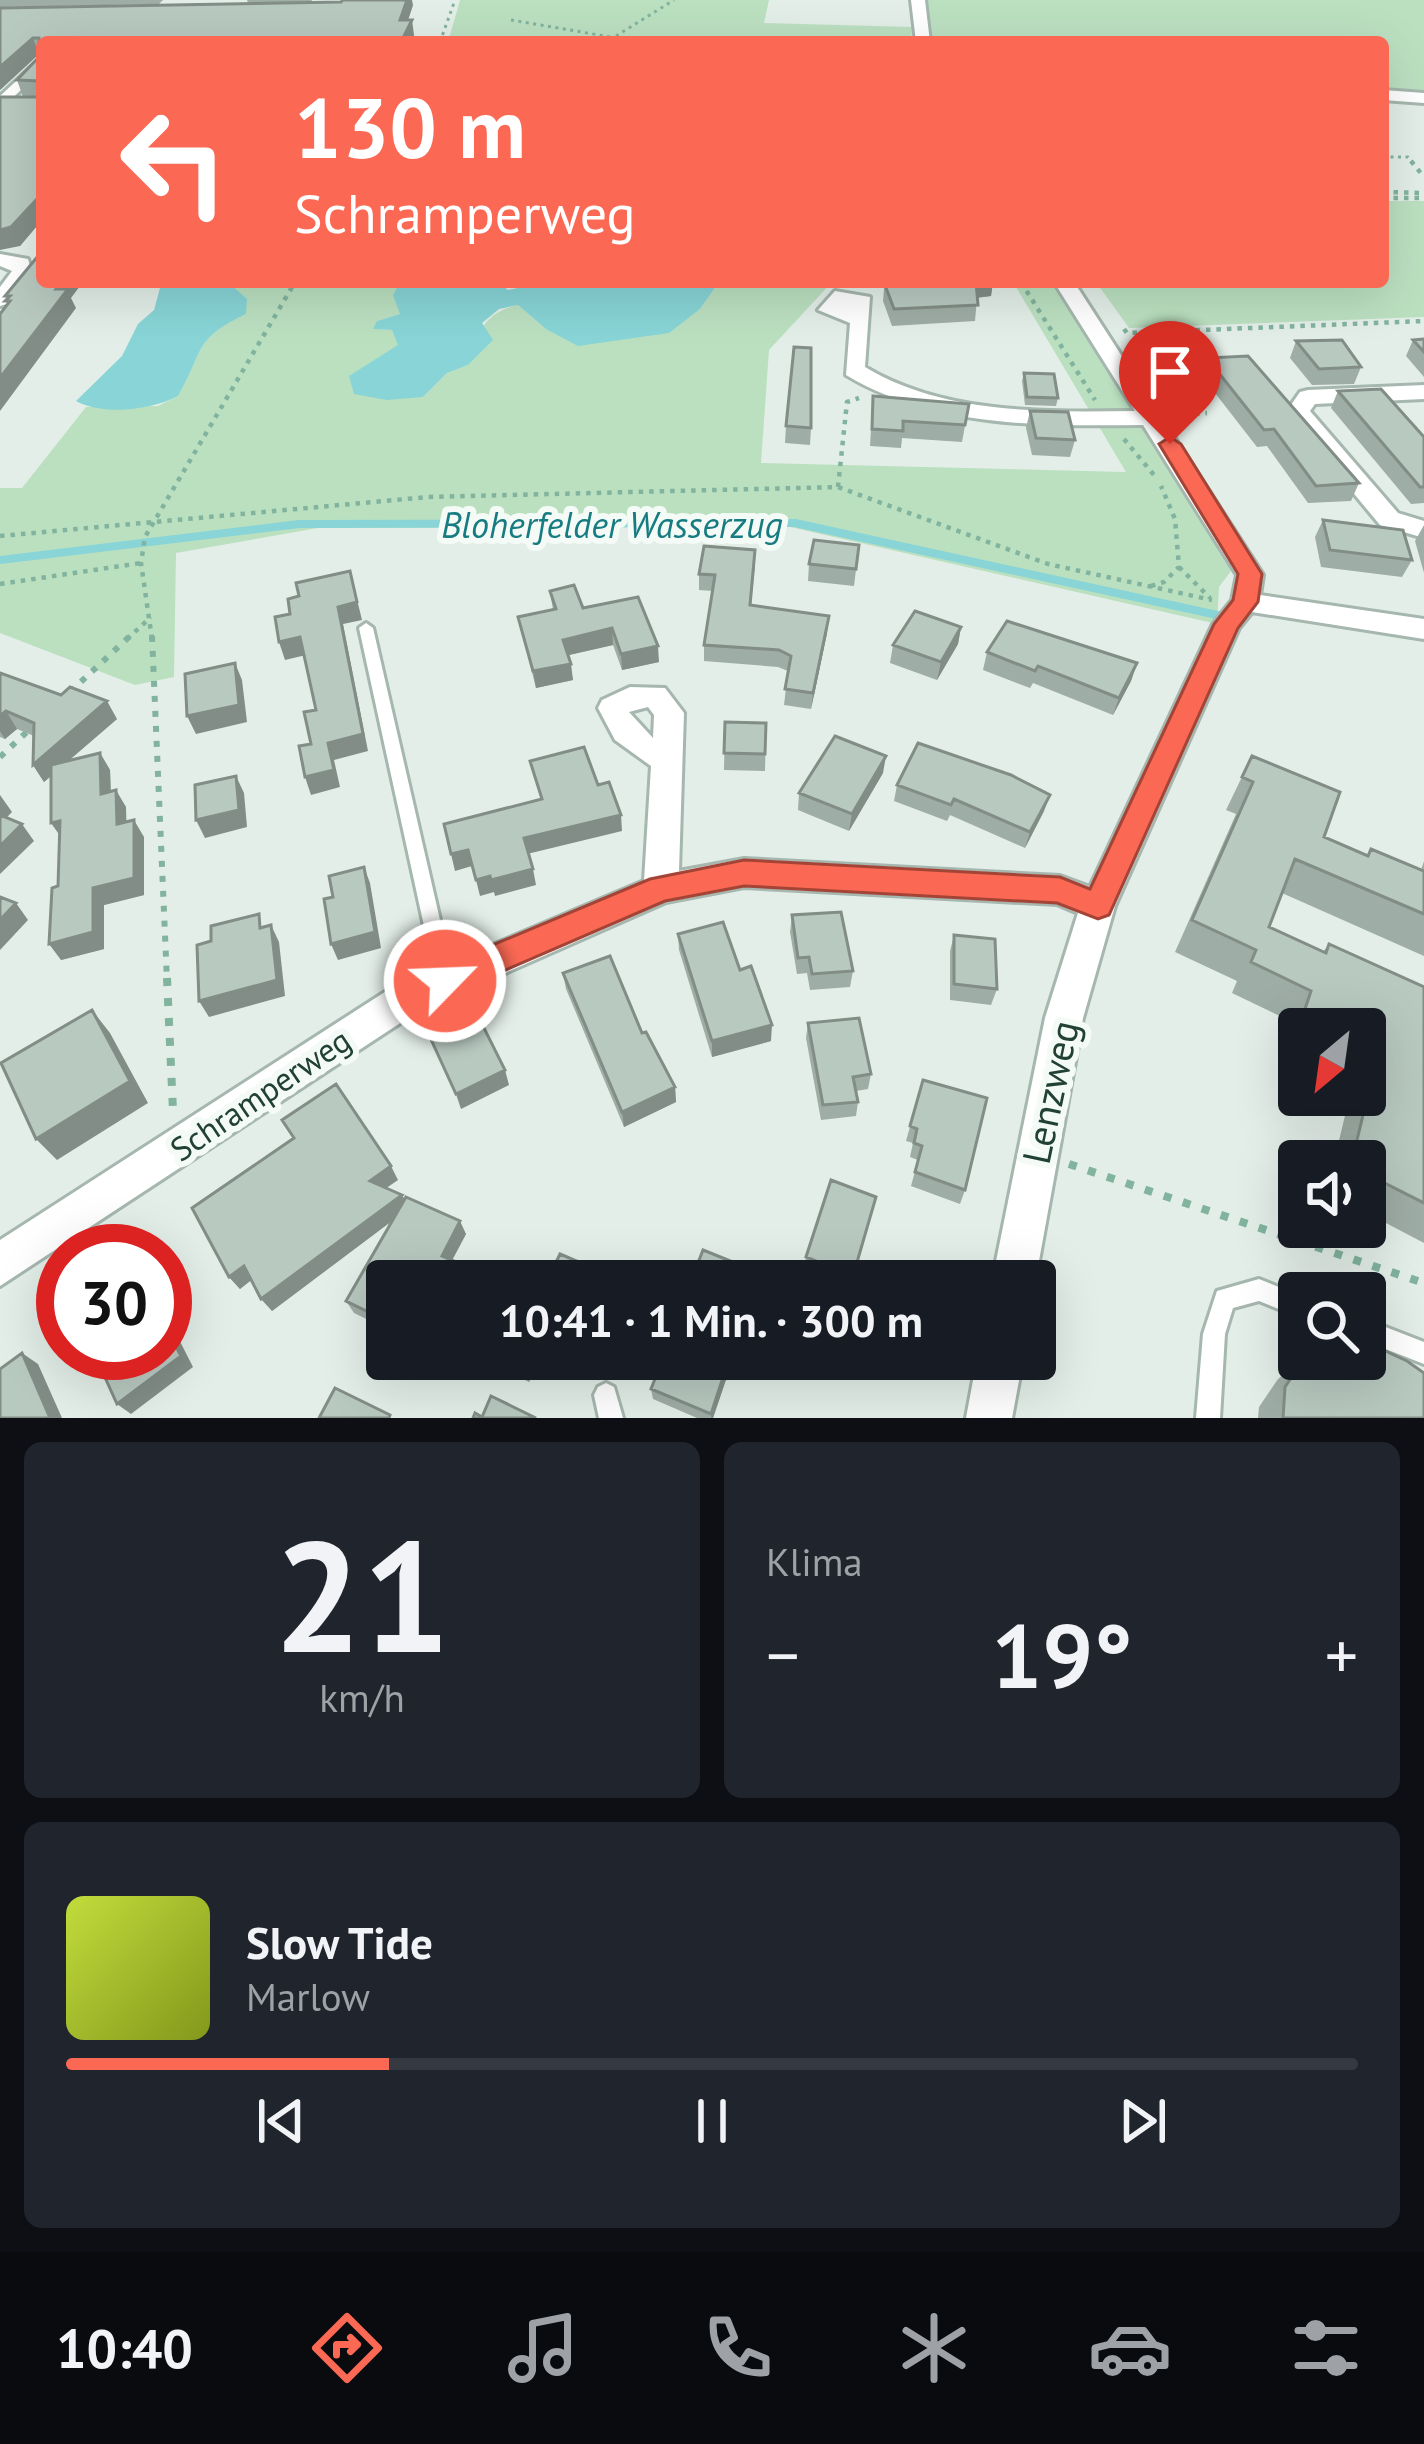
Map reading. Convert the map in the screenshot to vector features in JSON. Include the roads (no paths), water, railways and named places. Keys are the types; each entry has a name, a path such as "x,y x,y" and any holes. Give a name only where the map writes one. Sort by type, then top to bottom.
{"street":[{"path":"918,0 922,36"},
{"path":"0,105 34,78"},
{"path":"1389,95 1424,98"},
{"path":"0,105 24,106"},
{"path":"0,260 21,263 22,272 0,300"},
{"path":"1068,288 1250,574 1230,601 1227,624 1098,906"},
{"path":"858,320 854,370 879,390 931,406 1154,418"},
{"path":"1424,392 1308,397 1298,412 1389,519 1424,530"},
{"path":"1230,601 1424,629"},
{"path":"661,889 666,760"},
{"name":"Schramperweg","path":"0,1265 404,1000 661,889 744,873 1060,890 1098,906"},
{"name":"Lenzweg","path":"1018,1260 1064,1018 1098,906"},
{"path":"989,1418 996,1380"}],"lane":[{"path":"366,628 445,981"},
{"path":"1208,1418 1214,1334 1225,1299 1259,1290 1278,1298"},
{"path":"1386,1338 1424,1352"}],"water":[{"path":"160,288 235,288 247,299 246,314 208,339 178,396 127,409 100,409 76,401 122,356 138,324 154,310"},
{"path":"397,288 715,288 700,309 669,333 578,346 546,329 518,305 499,309 482,323 493,340 468,365 447,373 423,397 387,400 354,394 349,376 398,345 392,330 373,329 377,321 400,314 393,295"}],"waterway":[{"name":"Bloherfelder Wasserzug","path":"0,560 299,524 795,523 1217,615"}]}
